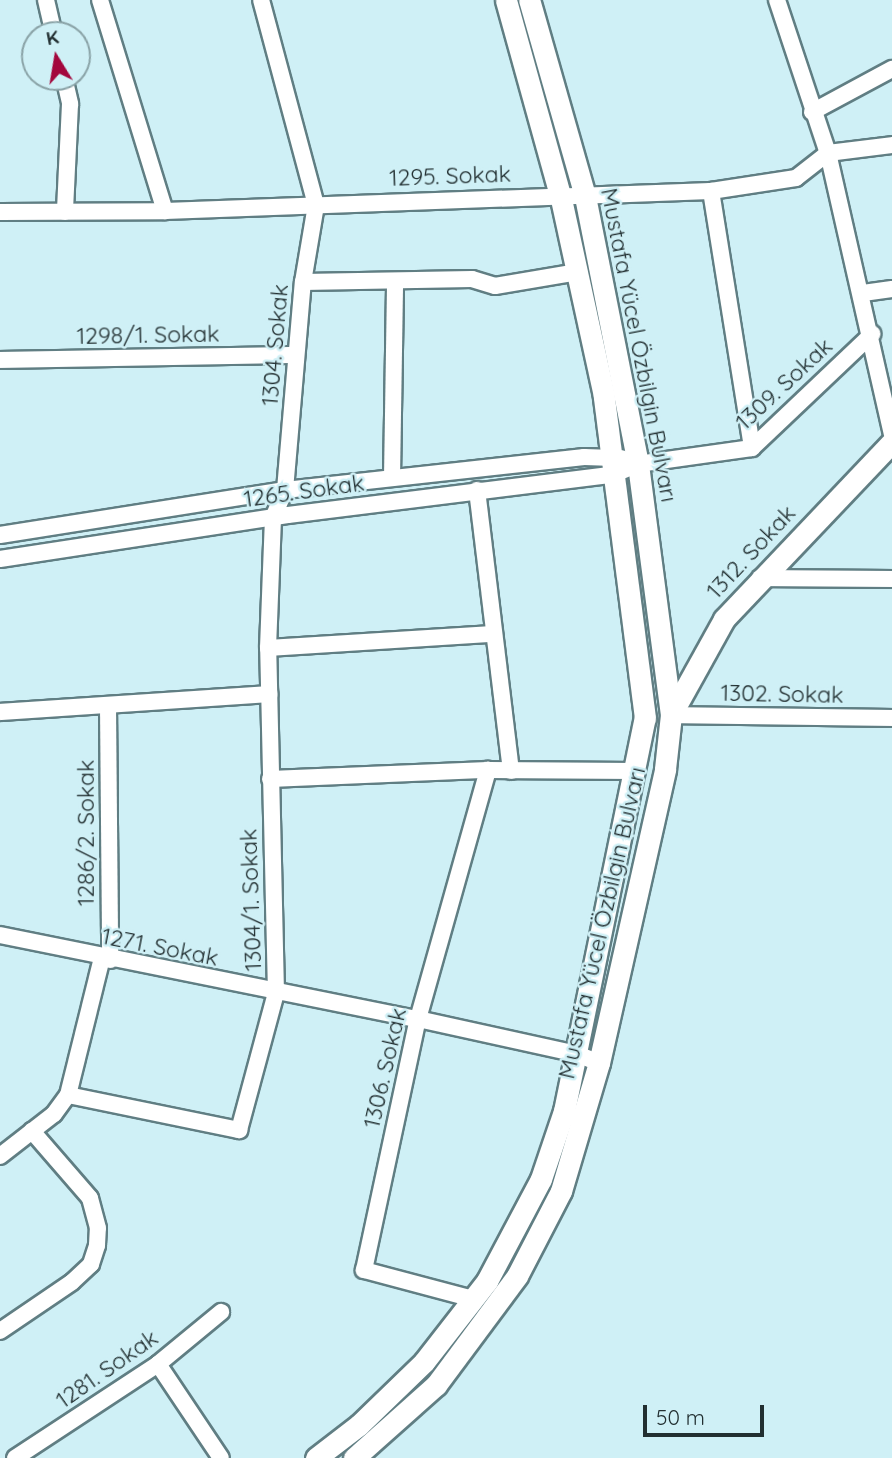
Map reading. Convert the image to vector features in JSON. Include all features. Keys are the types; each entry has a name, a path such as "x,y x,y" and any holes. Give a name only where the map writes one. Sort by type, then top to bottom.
{"street":[{"path":"46,0 51,21"},
{"path":"100,0 165,211"},
{"path":"261,0 316,205"},
{"path":"506,0 560,195"},
{"name":"Mustafa Yücel Özbilgin Bulvarı","path":"354,1458 436,1385 517,1276 561,1191 599,1063 620,958 650,851 671,715 638,464 585,196 529,0"},
{"path":"778,0 812,112 828,153 863,293 892,434"},
{"path":"812,112 892,69"},
{"path":"65,212 70,104 67,91"},
{"path":"828,153 892,145"},
{"name":"1295. Sokak","path":"0,212 165,211 711,191 796,178 828,153"},
{"path":"711,191 752,448"},
{"name":"Mustafa Yücel Özbilgin Bulvarı","path":"316,1458 359,1425 424,1362 473,1298 541,1179 564,1111 636,771 645,718 614,464 578,272 560,195"},
{"name":"1304. Sokak","path":"285,490 303,282 316,205"},
{"path":"303,282 472,279 495,286 578,272"},
{"path":"392,478 395,281"},
{"path":"863,293 892,289"},
{"name":"1309. Sokak","path":"638,464 752,448 872,334"},
{"name":"1298/1. Sokak","path":"0,360 296,355"},
{"name":"1312. Sokak","path":"671,715 724,619 760,578 892,442"},
{"path":"614,464 638,464"},
{"name":"1265. Sokak","path":"0,536 285,490 392,478 614,464"},
{"name":"1265. Sokak","path":"0,559 477,490 614,464"},
{"name":"1304/1. Sokak","path":"68,1095 239,1130 276,993 268,648 273,518 285,490"},
{"path":"477,490 511,771"},
{"path":"760,578 892,579"},
{"path":"268,648 493,634"},
{"path":"0,712 269,694"},
{"name":"1286/2. Sokak","path":"68,1095 106,959 108,706"},
{"name":"1302. Sokak","path":"671,715 892,718"},
{"path":"270,779 488,770 636,771"},
{"name":"1306. Sokak","path":"473,1298 364,1270 418,1019 488,770"},
{"name":"1271. Sokak","path":"0,935 106,959 418,1019 577,1054 599,1063"},
{"path":"0,1156 54,1114 68,1095"},
{"path":"0,1331 72,1282 91,1264 97,1245 98,1228 90,1198 32,1131"},
{"name":"1281. Sokak","path":"15,1458 158,1364 221,1312"},
{"path":"158,1364 221,1458"}]}
